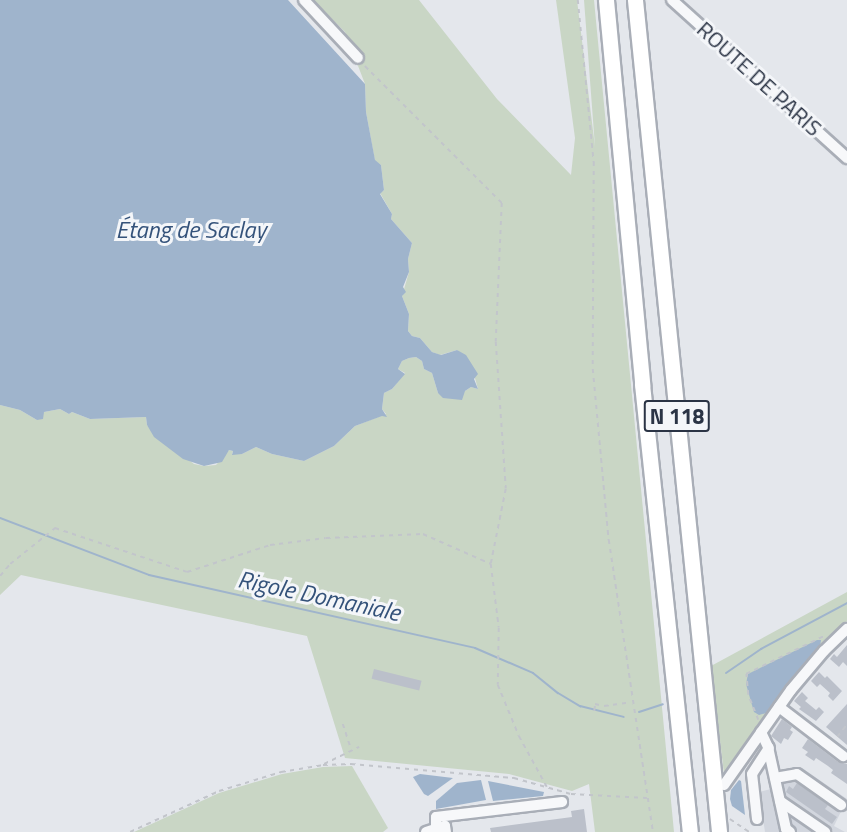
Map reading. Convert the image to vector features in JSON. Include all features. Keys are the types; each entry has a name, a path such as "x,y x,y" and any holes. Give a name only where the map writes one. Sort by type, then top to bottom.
{"highway":[{"name":"N 118","path":"606,0 643,395 690,832"},
{"name":"N 118","path":"635,0 719,832"}],"street":[{"path":"304,0 358,58"},
{"name":"ROUTE DE PARIS","path":"672,0 847,158"},
{"path":"724,784 778,707 824,651 847,629"},
{"path":"778,707 843,756"},
{"path":"762,730 769,748 786,829 790,832"},
{"path":"757,819 752,774 769,748"},
{"path":"774,775 797,774 841,805"},
{"path":"780,801 825,832"},
{"path":"436,831 436,817 562,802"}],"path":[{"path":"578,0 594,162 593,369 609,540 653,832"},
{"path":"358,58 502,203 496,342 506,489 491,564 499,628 498,685 519,736 547,787"},
{"path":"0,576 10,564 55,528 187,572 270,545 326,538 423,534 491,564"},
{"path":"762,730 744,682 746,674 826,636"},
{"path":"594,711 596,704 604,706 632,701"},
{"path":"342,724 351,750"},
{"path":"831,746 847,724"},
{"path":"323,765 359,747"},
{"path":"130,832 219,791 281,772 323,765 351,764 514,778 572,794 647,798"},
{"path":"727,817 749,832"}],"shaded area":[{"path":"802,768 847,799 834,826 845,832 765,832 759,792 771,789 769,773"}],"green space":[{"path":"313,0 419,0 497,99 571,175 575,138 556,0 577,0 595,147 584,0 594,0 674,832 595,832 589,784 572,791 509,774 345,758 307,636 21,575 0,595 0,405 20,410 37,420 44,412 60,409 69,414 72,412 90,419 146,417 147,425 152,431 194,464 204,466 216,465 229,450 233,451 232,454 242,454 256,447 272,454 304,461 334,446 355,426 386,414 382,409 384,393 392,389 405,373 398,369 402,361 409,358 416,357 422,361 424,369 432,373 438,393 465,391 471,387 478,389 471,364 457,350 440,355 432,352 420,338 412,336 408,331 409,314 402,296 409,272 408,259 412,243 391,219 392,214 380,193 384,190 381,165 375,161 366,112 365,84 345,32"},
{"path":"847,592 847,621 829,638 782,698 725,782 711,666"},
{"path":"352,766 388,828 383,832 134,832 219,793 282,774 323,767"}],"water":[{"name":"Étang de Saclay","path":"0,0 288,0 365,84 366,112 375,160 381,165 384,190 380,194 392,214 391,219 412,243 408,259 409,272 403,287 406,292 402,296 409,314 408,331 412,336 420,338 432,352 441,355 457,350 466,355 478,374 474,379 478,389 471,387 465,391 462,400 443,398 438,393 432,373 424,369 422,361 416,357 409,358 402,361 398,369 405,374 392,389 384,393 382,409 387,417 382,416 355,426 334,446 304,461 272,454 256,447 242,454 232,455 233,451 229,450 222,462 204,466 183,459 154,437 147,425 146,417 90,419 72,412 69,414 60,409 44,412 43,419 37,420 20,410 0,405"},
{"path":"821,640 820,647 766,713 759,715 754,712 746,684 748,674"},
{"path":"420,774 453,778 428,796 424,794 413,777"},
{"path":"481,780 486,800 436,809 436,801 457,783"},
{"path":"739,780 741,781 745,815 732,806 730,799 731,790"},
{"path":"488,781 544,792 543,796 493,801"}],"building":[{"path":"847,645 847,666 843,662 839,667 830,659 834,654 837,657"},
{"path":"374,669 422,681 419,691 372,679"},
{"path":"819,672 825,678 827,676 842,691 833,701 828,696 830,693 820,684 817,687 811,681"},
{"path":"802,692 808,698 805,701 816,710 819,707 824,712 816,721 799,709 801,707 794,701"},
{"path":"847,704 847,745 826,727"},
{"path":"782,719 792,727 790,730 793,732 788,740 784,738 781,744 771,736"},
{"path":"808,739 838,762 847,764 847,784 831,773 833,770 828,766 816,758 814,761 805,755 808,752 802,748"},
{"path":"797,783 828,805 825,809 837,817 832,824 786,792 789,786 793,789"},
{"path":"584,809 587,832 491,832 490,828 572,817 571,811"}],"waterway":[{"name":"Rigole Domaniale","path":"0,518 149,575 475,648 533,673 558,693 580,706 624,717"},
{"name":"Rigole Domaniale","path":"726,673 761,649 847,603"},
{"name":"Rigole Domaniale","path":"639,712 663,704"}]}
